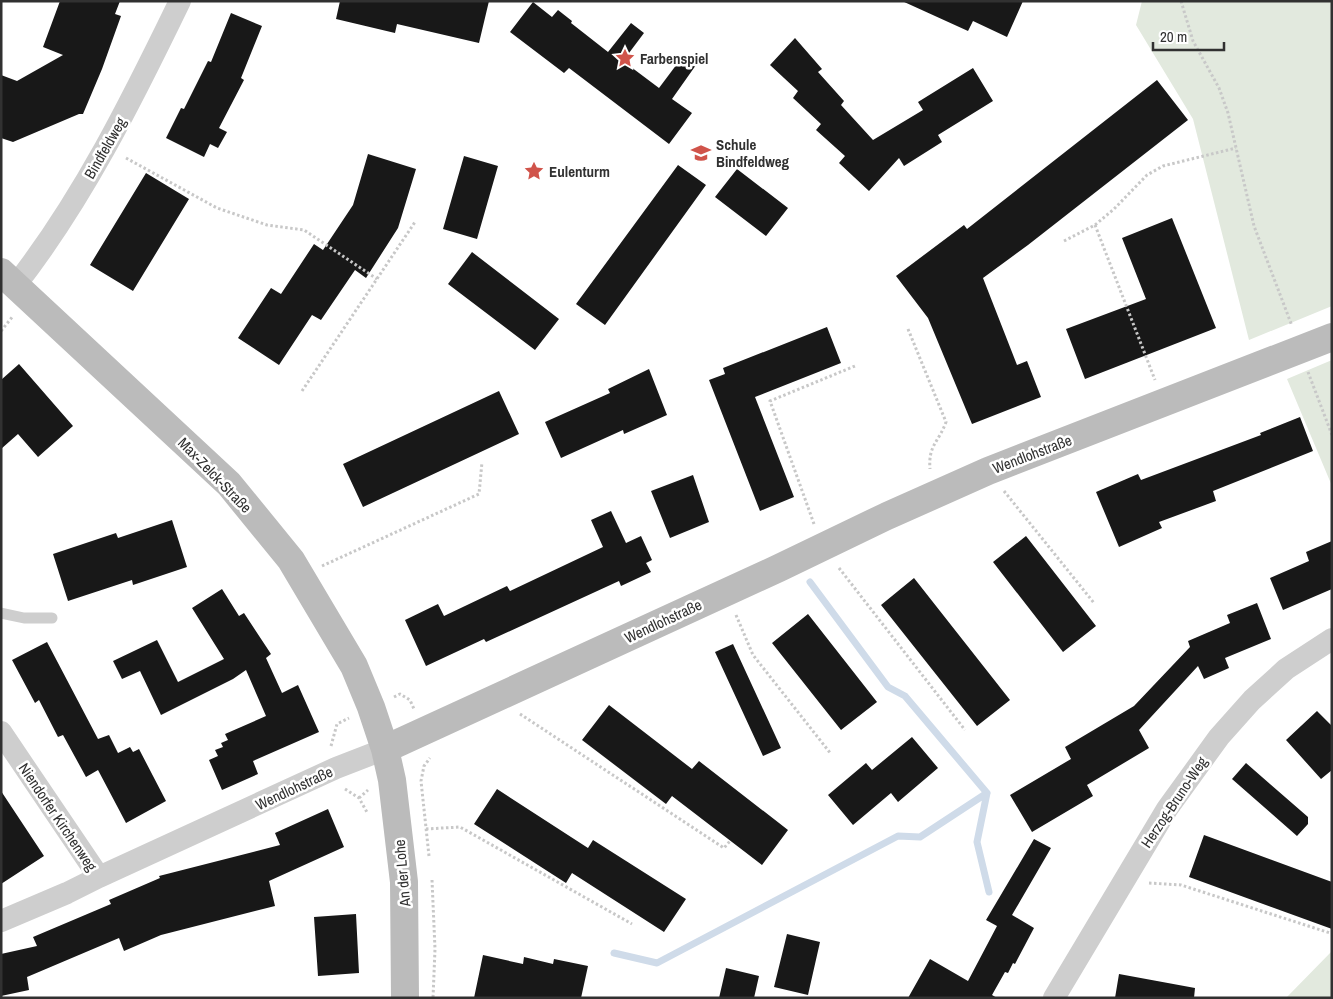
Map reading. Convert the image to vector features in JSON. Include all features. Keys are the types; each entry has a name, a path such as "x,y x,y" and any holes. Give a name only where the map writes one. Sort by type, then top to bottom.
{"street":[{"name":"Bindfeldweg","path":"8,279 44,249 106,148 180,1"},
{"name":"Max-Zelck-Straße","path":"8,279 229,484 291,560 354,666 371,707 385,749"},
{"name":"Wendlohstraße","path":"1,921 67,893 336,768 385,749 823,548 940,492 988,471 1332,337"},
{"name":"Herzog-Bruno-Weg","path":"1054,998 1167,809 1219,737 1252,700 1286,669 1332,639"},
{"name":"Niendorfer Kirchenweg","path":"1,732 99,877"},
{"name":"An der Lohe","path":"385,749 392,780 404,882 405,998"}],"lane":[{"path":"1,613 24,618 52,618"}],"path":[{"path":"1182,1 1193,41 1218,88 1228,113 1254,226 1332,435"},
{"path":"1064,241 1095,225 1114,209 1147,175 1163,166 1236,148"},
{"path":"145,168 217,208 267,225 304,230 377,279"},
{"path":"302,391 415,222"},
{"path":"1095,225 1164,402"},
{"path":"908,329 946,422 942,433 936,439 929,459 930,469 940,492"},
{"path":"854,366 770,401 823,548 965,730"},
{"path":"301,575 479,494 482,462"},
{"path":"988,471 1094,603"},
{"path":"726,592 753,655 831,754"},
{"path":"496,698 724,848 730,841"},
{"path":"359,798 369,817"},
{"path":"426,829 460,827 632,924"},
{"path":"1124,882 1181,886 1330,933"}],"shaded area":[{"path":"1142,1 1332,1 1332,306 1249,340 1193,119 1136,25"},
{"path":"1332,360 1332,486 1287,379"},
{"path":"1332,951 1332,998 1286,998"}],"building":[{"path":"60,1 120,1 115,14 121,16 83,114 13,142 1,138 1,75 17,81 63,55 43,47"},
{"path":"340,1 489,1 479,43 397,24 395,33 336,19"},
{"path":"902,1 1023,1 1007,37 973,21 968,31"},
{"path":"533,2 552,17 558,10 572,21 571,23 608,52 631,23 644,33 623,61 659,88 683,56 696,65 672,99 692,113 669,144 569,68 564,73 510,32"},
{"path":"231,13 262,26 241,78 244,80 219,128 227,132 218,148 210,144 204,157 166,138 181,108 184,109 208,61 211,62"},
{"path":"795,38 822,69 818,72 844,101 841,105 873,140 923,110 918,102 973,68 993,101 938,135 942,142 904,166 899,158 869,191 839,163 845,156 816,130 821,124 793,98 798,91 770,65"},
{"path":"1157,80 1188,120 983,278 1017,365 1027,361 1041,397 972,424 928,318 896,276 964,225 967,229"},
{"path":"368,154 416,169 398,228 366,278 355,270 321,320 312,315 279,365 238,338 271,288 281,294 314,244 323,250 353,205"},
{"path":"464,156 498,166 477,239 443,229"},
{"path":"678,165 706,185 605,325 576,304"},
{"path":"737,169 788,208 766,236 715,197"},
{"path":"146,173 189,199 133,291 90,265"},
{"path":"1172,218 1216,328 1085,379 1066,329 1146,299 1122,238"},
{"path":"472,252 559,319 535,350 448,284"},
{"path":"827,327 841,363 755,397 794,497 760,511 709,380 725,374 723,368"},
{"path":"19,364 73,426 38,457 18,434 1,449 1,380"},
{"path":"649,369 667,415 624,434 623,430 561,458 545,422 610,393 608,389"},
{"path":"499,391 519,434 363,507 343,464"},
{"path":"1300,417 1313,451 1213,491 1216,501 1159,522 1162,528 1119,547 1096,492 1138,474 1141,480 1261,435 1260,433"},
{"path":"693,475 709,522 670,538 651,491"},
{"path":"611,511 626,543 641,536 652,560 646,563 651,572 621,586 619,581 486,642 484,639 426,666 405,620 438,604 444,616 507,586 510,591 603,547 591,520"},
{"path":"172,520 187,567 133,585 132,580 68,601 53,554 116,533 118,538"},
{"path":"1026,536 1096,626 1063,652 993,562"},
{"path":"1332,541 1332,589 1283,610 1270,578 1309,561 1306,552"},
{"path":"914,578 1010,700 977,726 881,605"},
{"path":"222,589 239,616 244,613 271,654 266,658 282,693 298,685 319,732 253,761 258,774 222,790 209,760 218,756 215,750 223,747 221,743 228,740 225,734 266,716 246,670 233,679 161,715 140,671 122,679 113,661 157,640 178,682 224,659 192,608"},
{"path":"1257,603 1271,639 1225,658 1229,668 1204,679 1198,666 1139,730 1149,748 1087,785 1093,796 1032,832 1010,795 1071,759 1065,747 1134,706 1190,647 1188,641 1230,623 1227,615"},
{"path":"808,614 877,702 841,730 772,643"},
{"path":"47,642 98,739 109,735 118,753 130,747 133,752 139,749 166,801 126,823 98,770 86,777 63,735 58,737 39,700 35,703 12,660"},
{"path":"733,644 781,748 763,756 715,652"},
{"path":"609,705 692,769 699,761 788,830 762,865 672,796 666,804 582,740"},
{"path":"1317,711 1332,726 1332,770 1321,779 1286,740"},
{"path":"912,737 938,768 898,802 891,793 853,825 828,795 866,763 872,770"},
{"path":"1246,763 1308,817 1308,824 1297,836 1232,779"},
{"path":"497,789 588,848 593,840 686,899 664,932 572,873 566,883 474,824"},
{"path":"1,791 44,856 1,884"},
{"path":"328,809 344,847 269,881 275,906 161,935 124,951 119,938 27,977 29,990 1,996 1,954 37,946 33,937 111,904 109,900 160,878 159,876 280,845 275,833"},
{"path":"1204,835 1332,882 1332,929 1189,877"},
{"path":"1034,839 1051,848 1012,915 1034,928 1015,964 1013,963 1008,973 1005,972 992,995 997,998 908,998 930,959 968,981 997,926 986,920"},
{"path":"356,914 359,973 318,976 314,917"},
{"path":"787,934 820,942 808,995 774,987"},
{"path":"483,955 523,964 524,957 553,964 554,959 588,966 581,998 474,998"},
{"path":"726,968 759,976 754,998 719,998"},
{"path":"1119,974 1195,988 1194,998 1115,998"}],"waterway":[{"path":"810,582 888,687 905,696 987,793 977,842 989,892"},
{"path":"614,953 657,963 898,836 920,837 987,793"}],"place":[{"name":"Farbenspiel","path":"625,58"},
{"name":"Schule Bindfeldweg","path":"701,153"},
{"name":"Eulenturm","path":"534,171"}]}
